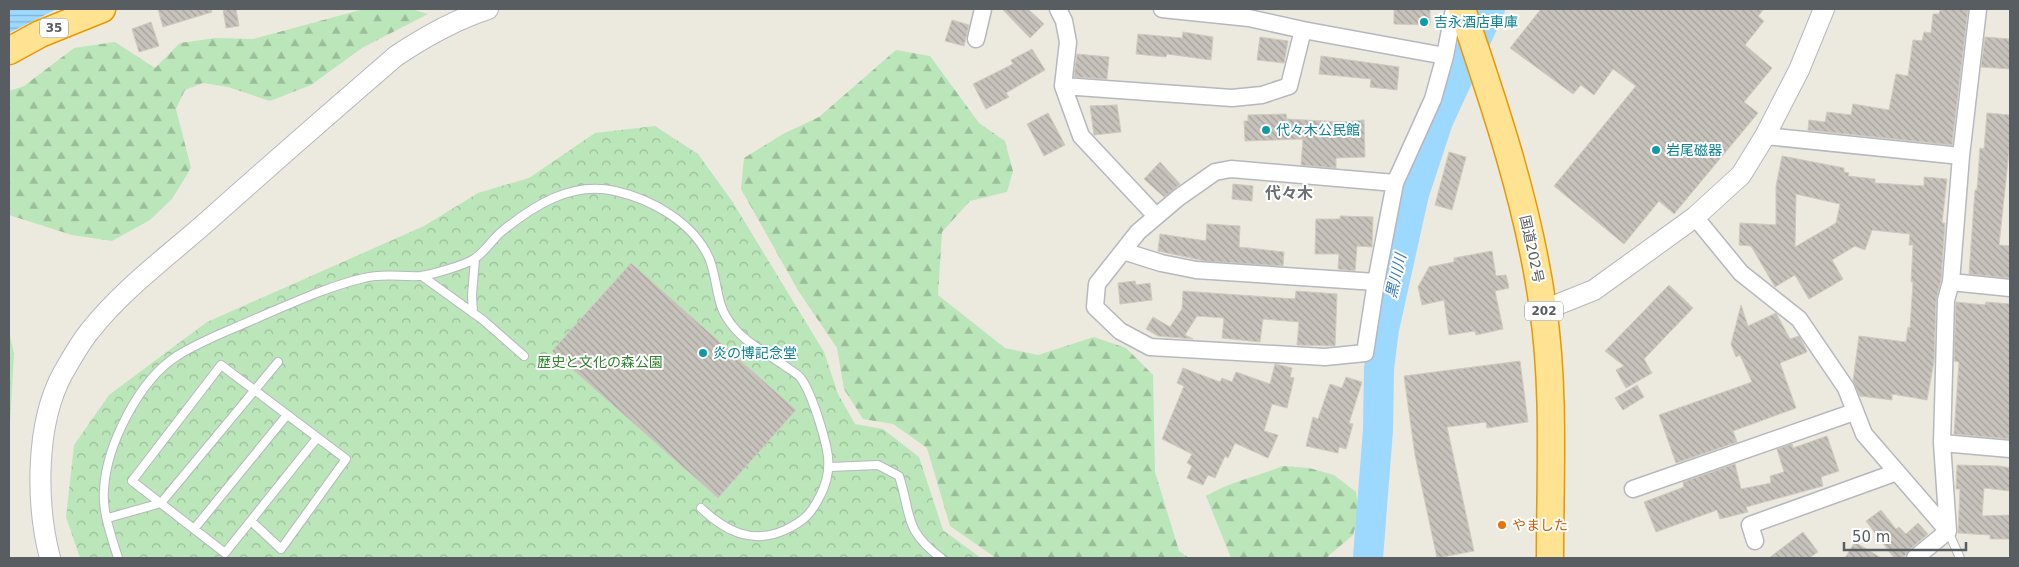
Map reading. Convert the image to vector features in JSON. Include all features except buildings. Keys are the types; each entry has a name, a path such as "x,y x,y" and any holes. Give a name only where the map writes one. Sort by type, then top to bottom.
{"highway":[{"name":"35","path":"9,51 40,34 102,9"},
{"name":"国道202号","path":"1462,9 1483,72 1532,241 1544,310 1549,394 1550,558"}],"street":[{"path":"50,558 42,517 40,458 49,412 62,374 88,332 130,290 396,56 457,19 488,9"},
{"path":"976,39 983,9"},
{"path":"1058,9 1064,21 1068,42 1063,86 1081,136 1156,216"},
{"path":"1162,9 1249,18 1302,30 1445,56"},
{"path":"1395,183 1231,169 1215,172 1156,216 1138,232 1097,284 1095,307 1120,331 1150,347 1324,357 1365,353 1376,282 1395,183 1433,99 1445,56 1454,9"},
{"path":"1544,310 1594,290 1695,217 1741,175 1765,136 1799,70 1824,9"},
{"path":"1948,531 1942,443 1946,300 1951,282 1961,156 1978,9"},
{"path":"1063,86 1232,98 1262,95 1289,86 1302,30"},
{"path":"1765,136 1961,156"},
{"path":"1695,217 1741,273 1799,318 1846,388 1864,434 1948,531"},
{"path":"1123,251 1161,263 1196,270 1376,282"},
{"path":"1951,282 2010,288"},
{"path":"1633,489 1854,412"},
{"path":"1942,443 2010,449"},
{"path":"1755,541 1750,525 1897,472"},
{"path":"1915,558 1948,531"}],"lane":[{"path":"118,558 103,493 109,460 130,409 150,381 175,357 208,340 285,306 363,278 391,274 422,276 475,259 499,234 542,202 576,189 610,190 640,198 674,217 694,235 708,257 725,316 747,342 799,376 815,410 826,441 830,466 828,481 815,506 802,522 762,538 726,529 701,508"},
{"path":"473,313 472,295 475,259"},
{"path":"422,276 473,313 524,356"},
{"path":"108,518 161,503 278,362"},
{"path":"251,521 281,549 346,459 221,365 132,481 225,553 317,438"},
{"path":"194,529 287,415"},
{"path":"830,466 878,465 899,476 906,495 910,524 922,544 941,558"},
{"path":"1948,531 1960,558"}],"green space":[{"path":"364,9 411,9 428,14 362,48 311,85 270,101 228,87 203,83 185,90 176,109 191,168 172,199 150,220 112,241 72,235 9,215 9,91 24,86 74,48 115,42 155,68 180,43 216,38 253,39"},
{"path":"896,50 930,56 979,123 1005,141 1013,171 1007,192 970,201 942,232 938,295 1005,348 1038,355 1094,337 1126,348 1153,375 1155,472 1179,551 1189,558 996,558 950,526 927,448 893,424 863,419 844,389 837,348 799,292 741,189 744,158 783,134 819,117"},
{"name":"歴史と文化の森公園","path":"655,126 698,154 732,201 824,352 838,394 855,424 883,429 919,457 943,530 981,558 80,558 66,517 74,445 109,395 207,322 424,226 478,193 529,178 595,133"},
{"path":"9,331 14,354 9,443"},
{"path":"1282,466 1309,468 1334,475 1356,492 1359,514 1353,535 1326,558 1231,558 1206,496 1224,487"}],"water":[{"path":"9,9 57,9 9,33"}],"waterway":[{"name":"黒川川","path":"1368,558 1378,430 1379,369 1384,329 1414,194 1438,121 1490,9"}],"place":[{"name":"吉永酒店車庫","path":"1424,22"},
{"name":"代々木公民館","path":"1266,130"},
{"name":"岩尾磁器","path":"1656,150"},
{"name":"炎の博記念堂","path":"703,353"},
{"name":"やました","path":"1502,525"}],"district":[{"name":"代々木","path":"1289,193"}]}
